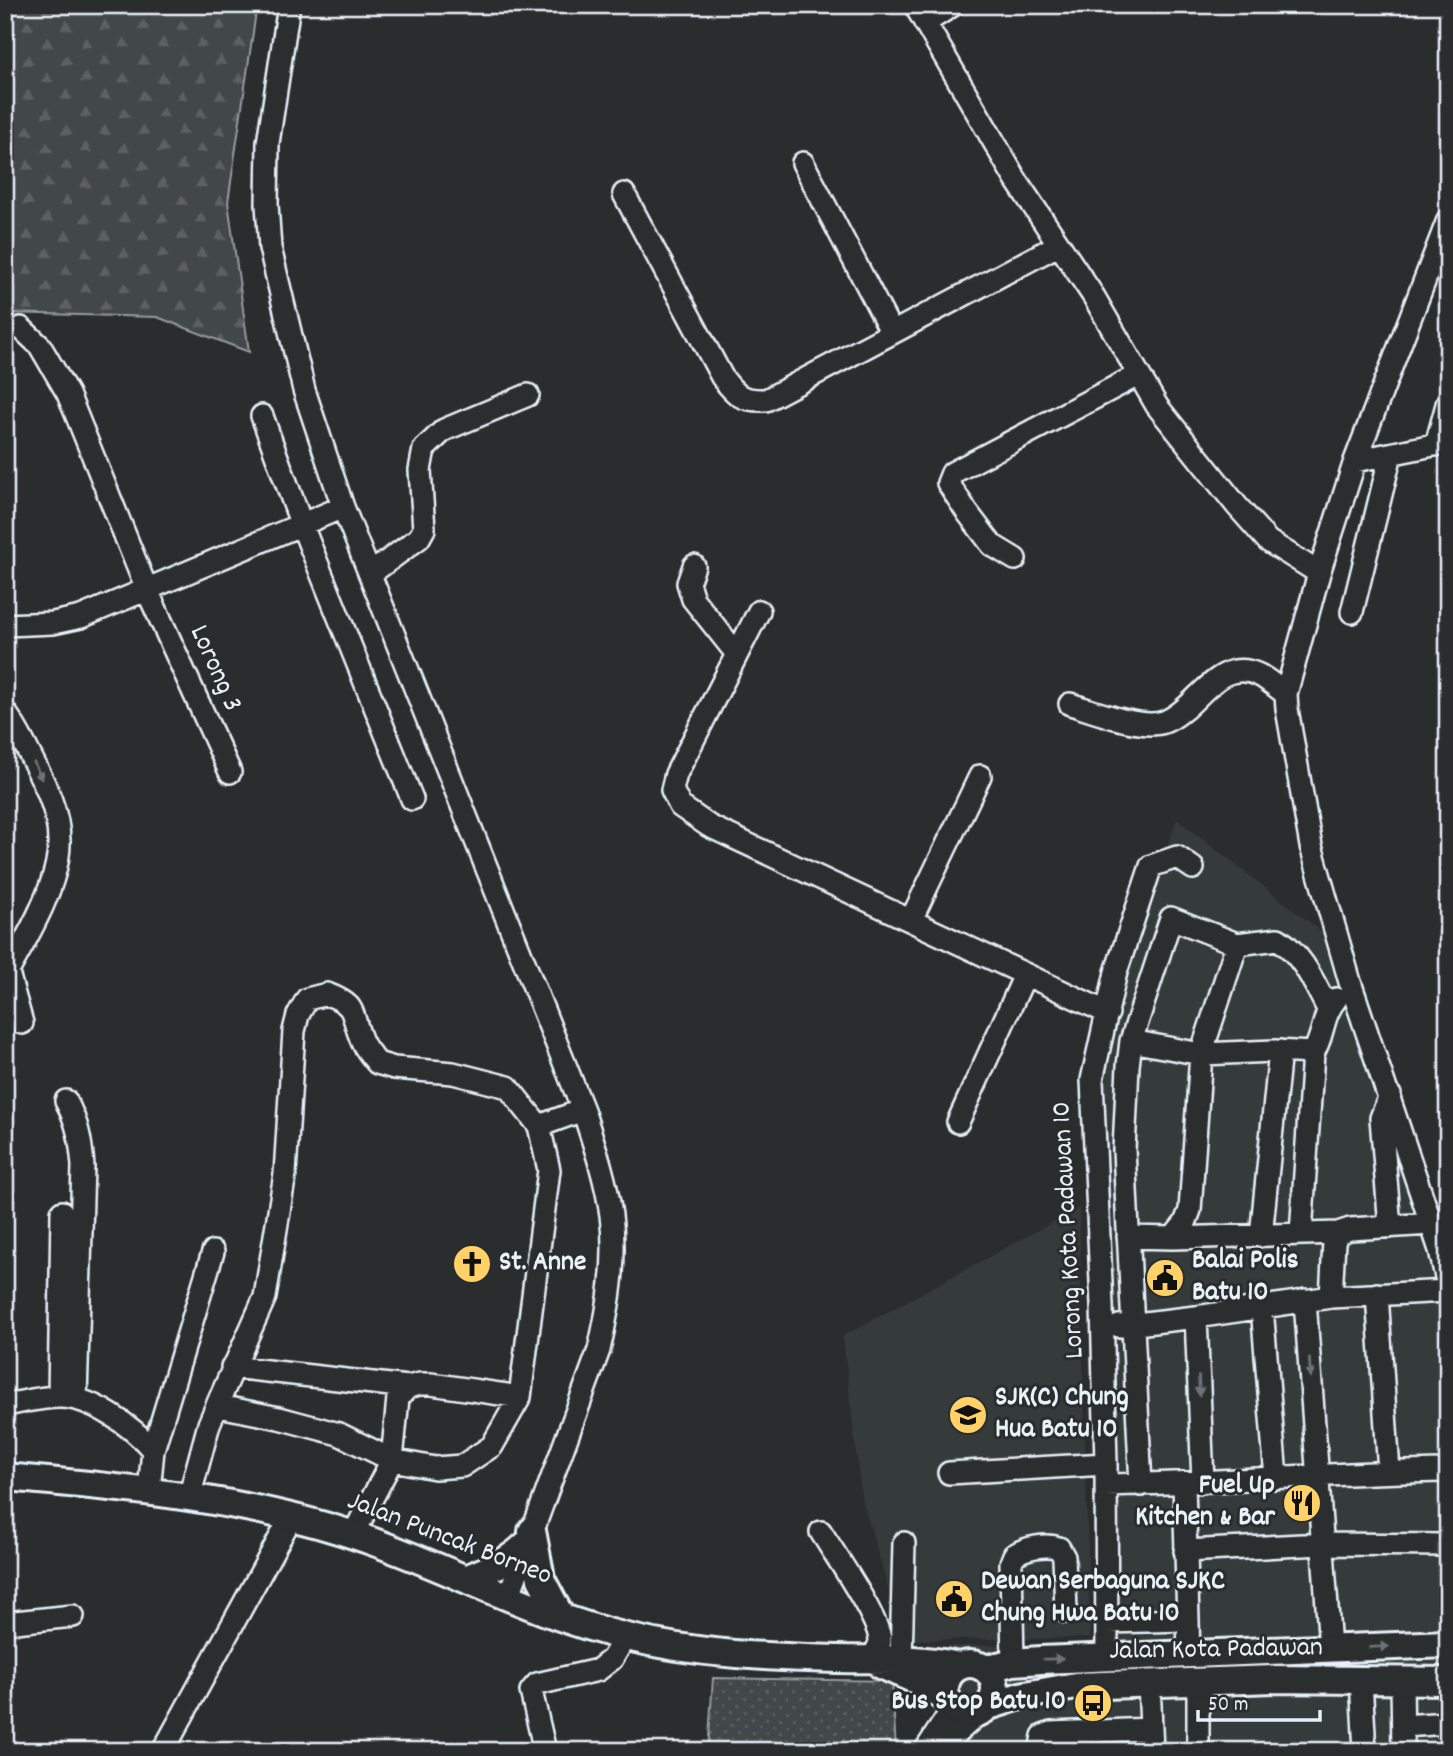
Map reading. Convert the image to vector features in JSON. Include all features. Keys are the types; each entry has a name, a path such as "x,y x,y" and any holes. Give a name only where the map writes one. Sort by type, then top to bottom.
{"main road":[{"name":"Jalan Puncak Borneo","path":"5,1477 149,1490 292,1516 353,1535 559,1615 625,1637 691,1650 741,1656 936,1661 958,1666"},
{"path":"466,1579 515,1556 530,1537"},
{"path":"530,1537 541,1578 559,1615"},
{"name":"Jalan Kota Padawan","path":"986,1669 1013,1662 1448,1644"},
{"name":"Jalan Puncak Borneo","path":"870,1660 925,1684 967,1707"},
{"path":"972,1663 986,1669 995,1683 995,1691 967,1707 945,1685 947,1677 958,1666 972,1663"},
{"name":"Jalan Kota Padawan","path":"967,1707 1076,1686 1149,1682 1198,1683 1274,1679 1448,1681"}],"street":[{"path":"289,5 268,144 267,204 270,248 304,390 342,507 583,1110 611,1215 613,1262 608,1311 599,1350 509,1595"},
{"path":"953,5 920,14 977,116 1094,297 1157,406 1268,541 1319,573"},
{"path":"803,163 892,334"},
{"path":"624,194 722,377 733,392 749,401 766,400 1059,245"},
{"path":"1103,1327 1196,1318 1305,1300 1377,1294 1447,1277 1390,1096 1350,982 1311,846 1286,694 1319,573 1355,461 1448,220"},
{"name":"Lorong 3","path":"21,328 40,345 68,394 148,590 230,772"},
{"path":"1015,559 992,545 982,533 948,482 952,473 1138,375"},
{"path":"370,574 419,538 424,529 420,470 424,449 444,430 528,395"},
{"path":"1355,461 1442,443 1448,401"},
{"path":"262,416 301,523 412,799"},
{"path":"1352,612 1391,454"},
{"path":"5,625 53,623 80,617 342,507"},
{"path":"694,566 688,583 693,599 736,653"},
{"path":"759,611 676,774 672,790 680,806 709,826 1108,1013"},
{"path":"1070,704 1144,724 1163,723 1181,712 1216,679 1231,671 1248,671 1261,676 1286,694"},
{"path":"5,712 39,771 55,811 60,842 52,880 31,931 7,967 22,1023"},
{"path":"911,920 980,776"},
{"name":"Lorong Kota Padawan 10","path":"1108,1657 1103,1327 1091,1088 1116,972 1151,866 1177,857 1193,868"},
{"path":"1141,1485 1124,1150 1128,1066 1131,1041 1171,918 1237,944 1278,939 1292,948 1304,964 1328,1009"},
{"path":"1172,1238 1185,1223 1190,1210 1201,1054 1237,944"},
{"path":"958,1122 1025,975"},
{"path":"1301,1234 1313,1053 1318,1045 1328,1009 1350,982"},
{"path":"190,1498 209,1424 232,1367 265,1297 285,1174 294,1031 298,1015 307,999 327,994 343,1000 355,1014 361,1040 377,1063 394,1068 453,1073 508,1087 540,1126 549,1170 520,1397 492,1446 461,1466 435,1468 391,1460 339,1434 224,1407 221,1396"},
{"path":"1131,1041 1201,1054 1280,1051 1313,1053"},
{"path":"1261,1236 1280,1051"},
{"path":"1390,1096 1381,1118 1390,1227"},
{"path":"66,1101 75,1117 80,1136 83,1166 68,1397"},
{"path":"540,1126 583,1110"},
{"path":"62,1212 68,1397"},
{"path":"1128,1237 1339,1233 1350,1229 1431,1224"},
{"path":"1331,1297 1334,1242 1339,1233"},
{"path":"149,1490 153,1450 213,1252"},
{"path":"1377,1294 1389,1472"},
{"path":"1305,1300 1330,1648"},
{"path":"1262,1307 1276,1478"},
{"path":"1189,1655 1185,1551 1194,1483 1196,1318"},
{"path":"232,1367 408,1387 431,1384 520,1397"},
{"path":"353,1535 391,1460 398,1398 408,1387"},
{"path":"5,1405 68,1397 107,1413 139,1434 153,1450"},
{"path":"949,1473 1107,1464"},
{"path":"1106,1485 1194,1483 1317,1474 1448,1471"},
{"path":"163,1751 292,1516"},
{"path":"821,1532 868,1609 878,1632 879,1646 870,1660"},
{"path":"901,1660 904,1543"},
{"path":"1185,1551 1322,1544 1448,1545"},
{"path":"1013,1662 1014,1555 1021,1550 1049,1545 1059,1548 1064,1557 1066,1612"},
{"path":"5,1623 74,1616"},
{"path":"1107,1622 1187,1620"},
{"path":"545,1751 531,1691 537,1684 598,1670 612,1659 625,1637"},
{"path":"1361,1680 1365,1751"},
{"path":"1402,1681 1403,1751"},
{"path":"1149,1682 1152,1751"},
{"path":"1198,1683 1198,1751"},
{"path":"925,1751 967,1707"},
{"path":"937,1751 967,1707"},
{"path":"1404,1726 1448,1723"},
{"path":"1040,1751 1043,1736 1051,1732 1151,1728"}],"shaded area":[{"path":"1177,819 1350,954 1448,1242 1448,1751 906,1751 940,1711 895,1648 1095,1642 1087,1081"},
{"name":"SJK(C) Chung Hua Batu 10","path":"1079,1208 1090,1638 903,1640 861,1495 843,1336"}],"green space":[{"path":"5,5 257,5 228,202 249,352 157,317 5,313"},
{"path":"713,1678 892,1681 896,1751 708,1751"}],"place":[{"name":"St. Anne","path":"472,1264"},
{"name":"Balai Polis Batu 10","path":"1165,1278"},
{"name":"SJK(C) Chung Hua Batu 10","path":"968,1415"},
{"name":"Fuel Up Kitchen & Bar","path":"1302,1503"},
{"name":"Dewan Serbaguna SJKC Chung Hwa Batu 10","path":"954,1599"},
{"name":"Bus Stop Batu 10","path":"1093,1703"}]}
